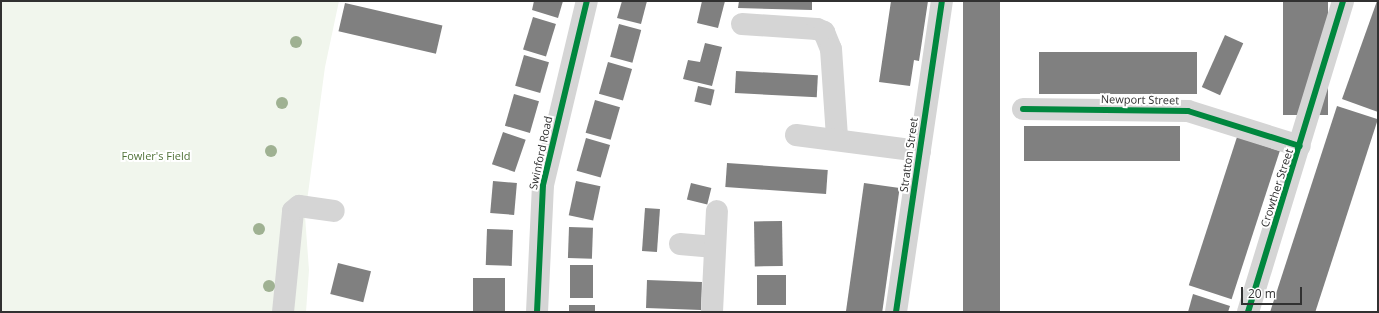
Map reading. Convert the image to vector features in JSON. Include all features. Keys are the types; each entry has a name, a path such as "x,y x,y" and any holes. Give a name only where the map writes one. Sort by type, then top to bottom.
{"street":[{"name":"Swinford Road","path":"537,312 543,185 587,1"},
{"name":"Stratton Street","path":"896,312 942,1"},
{"name":"Crowther Street","path":"1248,312 1300,146 1343,1"},
{"path":"742,24 817,29 824,32 831,49 837,138"},
{"name":"Newport Street","path":"1023,109 1188,111 1300,146"},
{"path":"796,135 837,138 920,151"},
{"path":"283,312 293,211 299,206 334,211"},
{"path":"712,312 717,210"},
{"path":"680,244 715,247"}],"green space":[{"name":"Fowler's Field","path":"1,1 339,1 325,67 305,216 309,270 306,312 1,312"}],"building":[{"path":"534,1 563,1 558,18 532,10"},
{"path":"622,1 647,1 641,24 617,18"},
{"path":"702,1 725,1 718,28 697,23"},
{"path":"739,1 812,1 812,10 738,8"},
{"path":"891,1 928,1 919,61 914,60 910,86 879,82"},
{"path":"963,1 1000,1 1000,312 963,312"},
{"path":"1283,1 1328,1 1328,115 1283,115"},
{"path":"1378,1 1378,112 1342,99"},
{"path":"345,3 442,25 436,54 338,31"},
{"path":"533,17 556,24 546,57 523,50"},
{"path":"619,24 641,30 632,63 610,57"},
{"path":"1225,35 1243,43 1220,95 1202,87"},
{"path":"705,43 722,47 712,86 683,79 688,60 700,62"},
{"path":"1039,52 1197,52 1197,94 1039,94"},
{"path":"524,55 549,62 540,93 515,86"},
{"path":"608,62 632,69 623,101 599,94"},
{"path":"736,71 818,75 817,97 735,93"},
{"path":"698,86 715,90 711,105 694,102"},
{"path":"514,94 539,101 530,133 505,126"},
{"path":"595,100 620,107 611,140 586,133"},
{"path":"1337,106 1378,119 1315,312 1270,311"},
{"path":"1024,126 1180,126 1180,161 1024,161"},
{"path":"503,132 526,140 515,172 492,164"},
{"path":"1237,137 1280,151 1232,299 1189,285"},
{"path":"586,138 610,145 601,178 577,171"},
{"path":"727,163 828,170 826,194 725,187"},
{"path":"493,181 517,183 514,215 490,213"},
{"path":"576,181 600,186 593,220 569,215"},
{"path":"691,183 711,188 707,205 687,199"},
{"path":"864,183 900,188 882,312 846,312"},
{"path":"645,208 660,209 657,252 642,251"},
{"path":"754,221 782,221 783,266 755,266"},
{"path":"569,227 593,228 592,259 568,258"},
{"path":"487,229 513,230 512,266 486,265"},
{"path":"338,263 371,271 363,302 330,294"},
{"path":"570,265 593,265 593,298 570,298"},
{"path":"757,275 786,275 786,305 757,305"},
{"path":"473,278 505,278 505,312 473,312"},
{"path":"647,280 702,282 701,310 646,308"},
{"path":"1193,294 1230,306 1228,312 1188,312"},
{"path":"569,305 595,305 595,312 569,312"}],"cycle path":[{"path":"537,312 543,185 587,1"},
{"path":"896,312 942,1"},
{"path":"1248,312 1343,1"},
{"path":"1023,109 1188,111 1300,146"}]}
